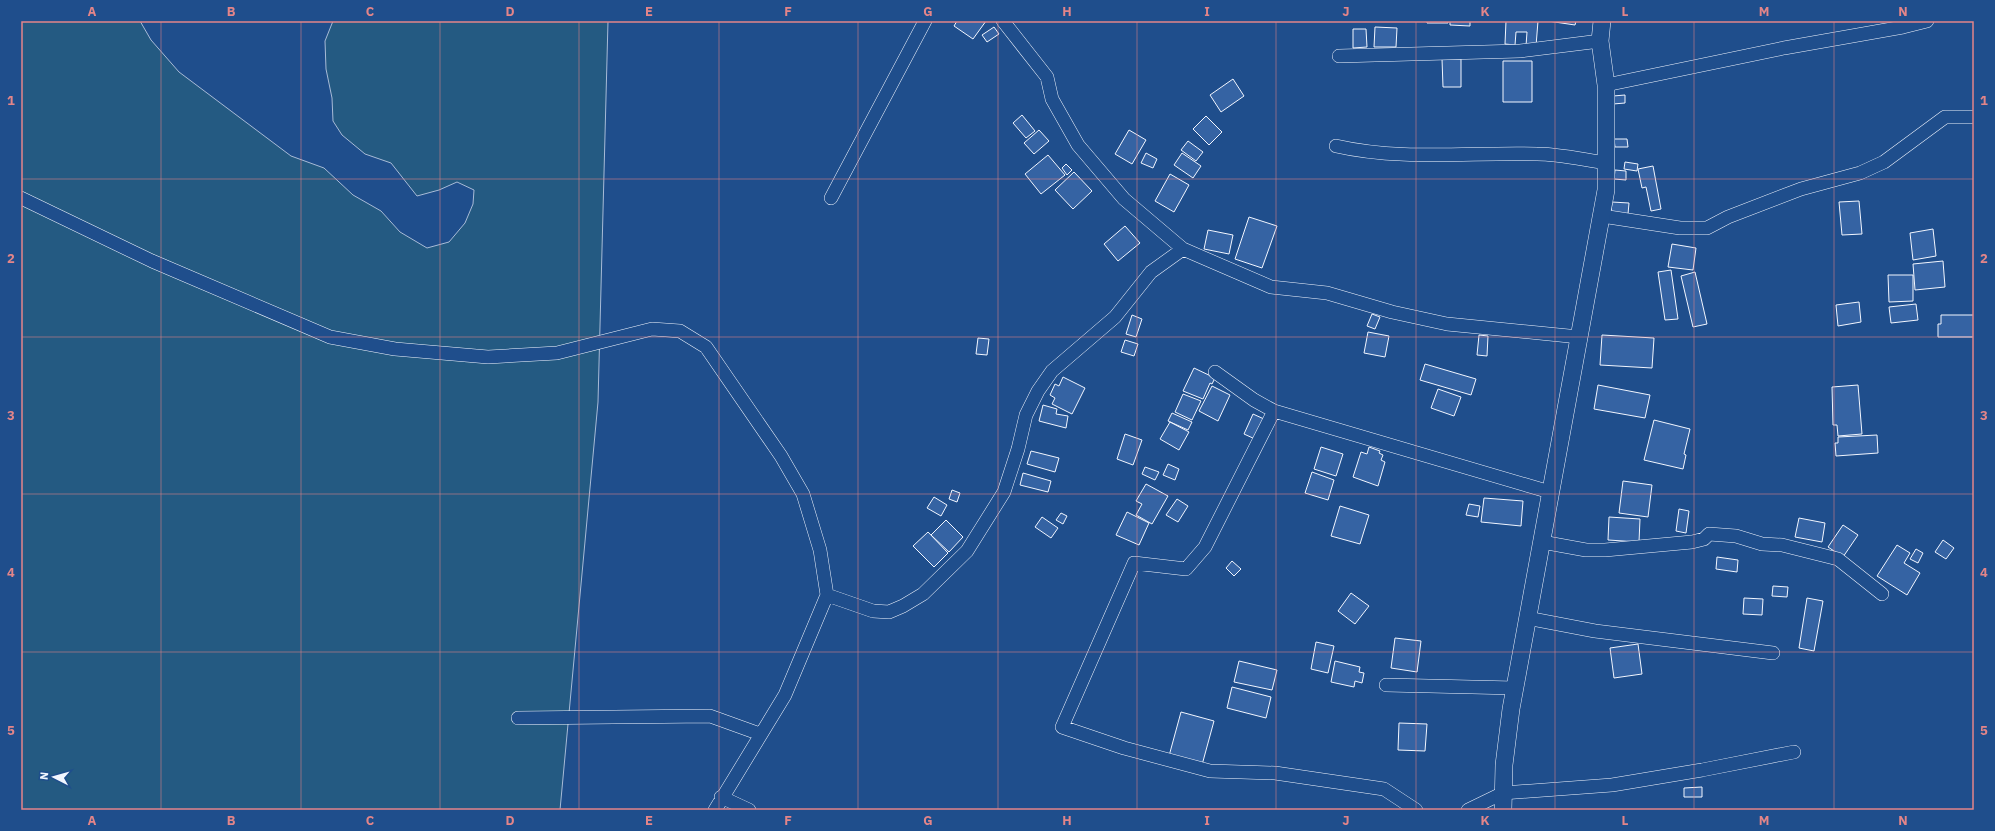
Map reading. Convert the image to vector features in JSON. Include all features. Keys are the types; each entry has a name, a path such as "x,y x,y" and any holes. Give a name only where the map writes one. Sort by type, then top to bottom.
{"street":[{"path":"831,198 925,21"},
{"path":"1003,21 1047,76 1052,99 1078,145 1124,199 1183,250 1271,287 1327,293 1392,312 1447,324 1579,337"},
{"path":"1503,810 1504,765 1515,688 1602,216 1607,163 1606,85 1600,41 1602,21"},
{"path":"1606,85 1784,48 1903,27 1927,21"},
{"path":"1339,56 1520,51 1600,41"},
{"path":"1602,216 1680,228 1707,228 1728,217 1802,189 1860,173 1878,165 1946,117 1974,117"},
{"path":"1336,146 1358,151 1446,155 1539,154 1607,163"},
{"path":"21,198 152,261 330,337 395,349 488,357 557,353 652,329 680,331 706,347 781,456 796,481 802,494 820,550 826,595 785,695 721,797 715,810"},
{"path":"826,595 873,611 889,612 904,606 923,594 966,551 1004,492 1018,450 1026,415 1038,391 1052,371 1115,317 1151,272 1183,250"},
{"path":"1215,372 1254,400 1274,411 1550,492"},
{"path":"1274,411 1205,547 1186,569 1134,563 1062,727 1124,748 1210,771 1275,773 1384,789 1416,810"},
{"path":"1542,542 1586,550 1605,550 1692,542 1704,539 1709,534 1736,536 1762,544 1782,545 1838,559 1882,594"},
{"path":"1527,618 1595,631 1773,653"},
{"path":"1386,685 1515,688"},
{"path":"518,718 710,716 760,734"},
{"path":"1468,810 1503,793 1612,785 1702,770 1794,752"},
{"path":"721,797 749,810"}],"shaded area":[{"path":"21,21 140,21 151,40 179,72 291,156 324,168 353,195 381,211 400,232 427,248 449,242 465,223 473,204 474,190 457,182 439,190 417,196 391,163 365,154 342,135 333,121 332,98 326,69 325,41 333,21 608,21 598,402 560,810 21,810"}],"building":[{"path":"957,21 986,21 973,39 954,26"},
{"path":"1427,21 1448,21 1448,23 1427,23"},
{"path":"1450,21 1470,21 1470,26 1450,25"},
{"path":"1506,21 1538,21 1536,46 1526,46 1527,32 1516,32 1515,45 1505,44"},
{"path":"1548,21 1576,21 1575,25"},
{"path":"994,27 999,34 987,42 982,35"},
{"path":"1375,27 1397,28 1396,47 1374,47"},
{"path":"1353,29 1366,29 1367,47 1353,48"},
{"path":"1442,59 1461,59 1461,87 1443,87"},
{"path":"1503,61 1532,61 1532,102 1503,102"},
{"path":"1233,79 1244,96 1221,112 1210,95"},
{"path":"1625,95 1625,103 1613,104 1613,96"},
{"path":"1022,115 1035,131 1026,138 1013,123"},
{"path":"1206,116 1222,132 1209,145 1193,129"},
{"path":"1039,130 1049,141 1034,154 1024,143"},
{"path":"1129,130 1146,140 1132,164 1115,154"},
{"path":"1614,139 1627,139 1628,147 1615,147"},
{"path":"1188,141 1203,152 1196,161 1181,150"},
{"path":"1146,153 1157,159 1153,168 1141,163"},
{"path":"1182,153 1201,166 1193,178 1174,165"},
{"path":"1048,155 1065,175 1041,194 1025,174"},
{"path":"1625,162 1638,164 1637,171 1624,169"},
{"path":"1066,164 1072,170 1067,175 1062,168"},
{"path":"1653,166 1661,209 1651,211 1646,187 1642,188 1638,169"},
{"path":"1615,170 1626,171 1626,180 1614,179"},
{"path":"1074,172 1092,191 1073,209 1055,190"},
{"path":"1170,174 1189,185 1174,212 1155,201"},
{"path":"1859,201 1862,234 1842,235 1839,202"},
{"path":"1612,202 1629,203 1628,214 1611,213"},
{"path":"1249,217 1277,226 1262,268 1235,259"},
{"path":"1125,226 1140,243 1118,261 1104,244"},
{"path":"1933,229 1936,256 1913,260 1910,233"},
{"path":"1208,230 1233,235 1229,254 1204,249"},
{"path":"1672,244 1696,248 1693,270 1668,267"},
{"path":"1943,261 1945,287 1915,290 1913,264"},
{"path":"1671,270 1678,319 1665,320 1658,272"},
{"path":"1695,272 1707,324 1693,327 1681,276"},
{"path":"1888,275 1913,275 1913,301 1889,302"},
{"path":"1859,302 1861,322 1838,326 1836,305"},
{"path":"1916,304 1918,320 1891,323 1889,307"},
{"path":"1372,314 1380,317 1375,329 1367,326"},
{"path":"1132,315 1142,319 1136,337 1126,334"},
{"path":"1941,315 1974,315 1974,337 1938,337 1938,324 1941,324"},
{"path":"1368,332 1389,336 1385,357 1364,353"},
{"path":"1479,335 1488,336 1487,356 1477,355"},
{"path":"1602,335 1654,338 1652,368 1600,365"},
{"path":"978,338 989,339 987,355 976,354"},
{"path":"1125,340 1138,344 1134,356 1121,352"},
{"path":"1425,364 1476,379 1471,395 1420,380"},
{"path":"1194,368 1215,378 1212,384 1210,383 1203,399 1183,391"},
{"path":"1063,377 1085,388 1072,414 1052,404 1055,398 1050,395 1055,384 1059,386"},
{"path":"1598,385 1650,395 1645,418 1594,409"},
{"path":"1858,385 1862,434 1838,436 1837,425 1833,425 1832,387"},
{"path":"1212,386 1230,395 1218,421 1199,411"},
{"path":"1438,389 1461,397 1454,416 1431,408"},
{"path":"1183,394 1201,401 1192,420 1175,412"},
{"path":"1043,405 1057,409 1056,414 1068,416 1066,428 1039,421"},
{"path":"1172,413 1192,422 1188,430 1168,421"},
{"path":"1253,414 1264,419 1255,439 1244,434"},
{"path":"1654,420 1690,429 1684,454 1686,455 1683,469 1644,460"},
{"path":"1170,422 1189,432 1179,450 1160,439"},
{"path":"1125,434 1142,440 1133,465 1117,459"},
{"path":"1877,435 1878,453 1836,456 1835,443 1838,443 1838,437"},
{"path":"1321,447 1343,454 1336,476 1314,469"},
{"path":"1369,447 1380,451 1379,453 1383,455 1381,460 1385,462 1378,486 1353,477 1361,452 1367,454"},
{"path":"1031,451 1059,458 1055,472 1027,464"},
{"path":"1168,464 1179,469 1175,480 1163,475"},
{"path":"1145,467 1159,472 1155,480 1142,474"},
{"path":"1312,472 1334,480 1328,500 1305,493"},
{"path":"1023,473 1051,481 1048,492 1020,485"},
{"path":"1623,481 1652,485 1648,517 1619,513"},
{"path":"1146,484 1168,496 1152,524 1136,515 1142,504 1136,501"},
{"path":"952,490 960,493 957,502 949,499"},
{"path":"934,497 947,505 941,516 927,508"},
{"path":"1484,498 1523,501 1521,526 1481,522"},
{"path":"1177,499 1188,506 1178,522 1166,515"},
{"path":"1469,504 1480,506 1478,517 1466,515"},
{"path":"1340,506 1369,515 1360,544 1331,536"},
{"path":"1679,509 1689,511 1686,533 1676,531"},
{"path":"1127,512 1149,523 1139,545 1116,535"},
{"path":"1061,513 1067,516 1063,524 1056,520"},
{"path":"1042,517 1058,528 1051,538 1035,527"},
{"path":"1609,517 1640,519 1639,542 1608,540"},
{"path":"1799,518 1825,523 1822,542 1795,537"},
{"path":"946,520 963,537 949,552 931,535"},
{"path":"1843,525 1858,535 1843,557 1828,547"},
{"path":"928,532 948,553 934,567 913,546"},
{"path":"1943,540 1954,548 1946,559 1935,552"},
{"path":"1897,545 1910,553 1904,563 1920,573 1907,595 1877,576"},
{"path":"1916,549 1923,553 1918,563 1910,559"},
{"path":"1717,557 1738,560 1737,572 1716,569"},
{"path":"1232,561 1241,569 1234,576 1226,568"},
{"path":"1773,586 1788,587 1787,597 1772,596"},
{"path":"1351,593 1369,606 1355,624 1338,611"},
{"path":"1744,598 1763,599 1762,615 1743,614"},
{"path":"1807,598 1823,601 1814,651 1799,648"},
{"path":"1395,638 1421,641 1417,672 1391,668"},
{"path":"1316,642 1334,646 1328,673 1311,669"},
{"path":"1638,644 1642,674 1614,678 1610,648"},
{"path":"1239,661 1277,670 1272,690 1234,682"},
{"path":"1335,661 1360,667 1359,672 1364,673 1362,683 1355,681 1354,687 1331,682"},
{"path":"1232,687 1271,697 1266,718 1227,708"},
{"path":"1181,712 1214,721 1202,765 1169,756"},
{"path":"1399,723 1427,724 1425,751 1398,750"},
{"path":"1702,787 1702,797 1684,797 1684,788"}]}
